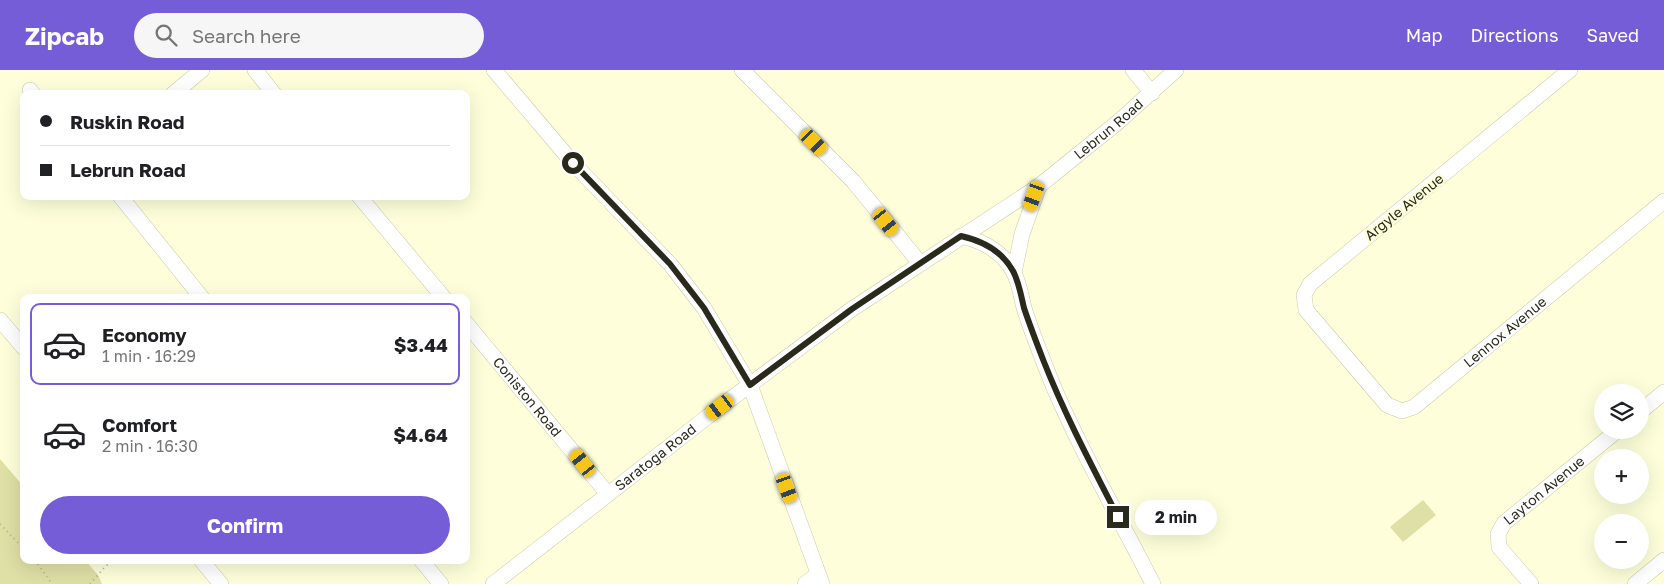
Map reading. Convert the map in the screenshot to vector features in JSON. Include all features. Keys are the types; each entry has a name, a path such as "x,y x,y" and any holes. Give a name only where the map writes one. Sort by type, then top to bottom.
{"street":[{"path":"177,90 202,70"},
{"path":"255,70 271,90"},
{"path":"494,70 573,163 670,264 704,308 750,385 820,579 806,584"},
{"path":"1133,70 1152,93"},
{"name":"Lebrun Road","path":"920,263 1039,186 1152,93 1176,70"},
{"name":"Argyle Avenue","path":"1349,361 1306,310 1304,295 1310,284 1570,70"},
{"path":"749,72 853,181 920,263"},
{"path":"1014,273 1022,234 1039,186"},
{"path":"123,200 199,294"},
{"path":"362,200 441,294"},
{"name":"Lennox Avenue","path":"1349,361 1387,406 1402,411 1414,407 1664,201"},
{"path":"961,236 974,239 992,248 1007,262 1014,273 1053,384 1073,429 1152,584"},
{"name":"Saratoga Road","path":"493,584 607,493 750,385 852,309 920,263"},
{"path":"0,320 20,343"},
{"name":"Coniston Road","path":"470,328 607,493"},
{"path":"1649,404 1664,392"},
{"name":"Layton Avenue","path":"1531,584 1500,547 1498,534 1504,523 1607,439"},
{"path":"1635,584 1664,560"},
{"path":"204,564 221,584"},
{"path":"424,564 441,584"}],"path":[{"path":"0,524 20,545"},
{"path":"38,564 52,584"},
{"path":"90,584 108,564"}],"green space":[{"path":"0,459 20,482 20,564 88,564 98,575 102,584 0,584"},
{"path":"1423,500 1436,515 1403,542 1390,527"}],"route":[{"path":"573,163 670,264 704,308 750,385 852,309 961,236 974,239 998,252 1014,273 1024,308 1049,374 1073,429 1118,517"}]}
